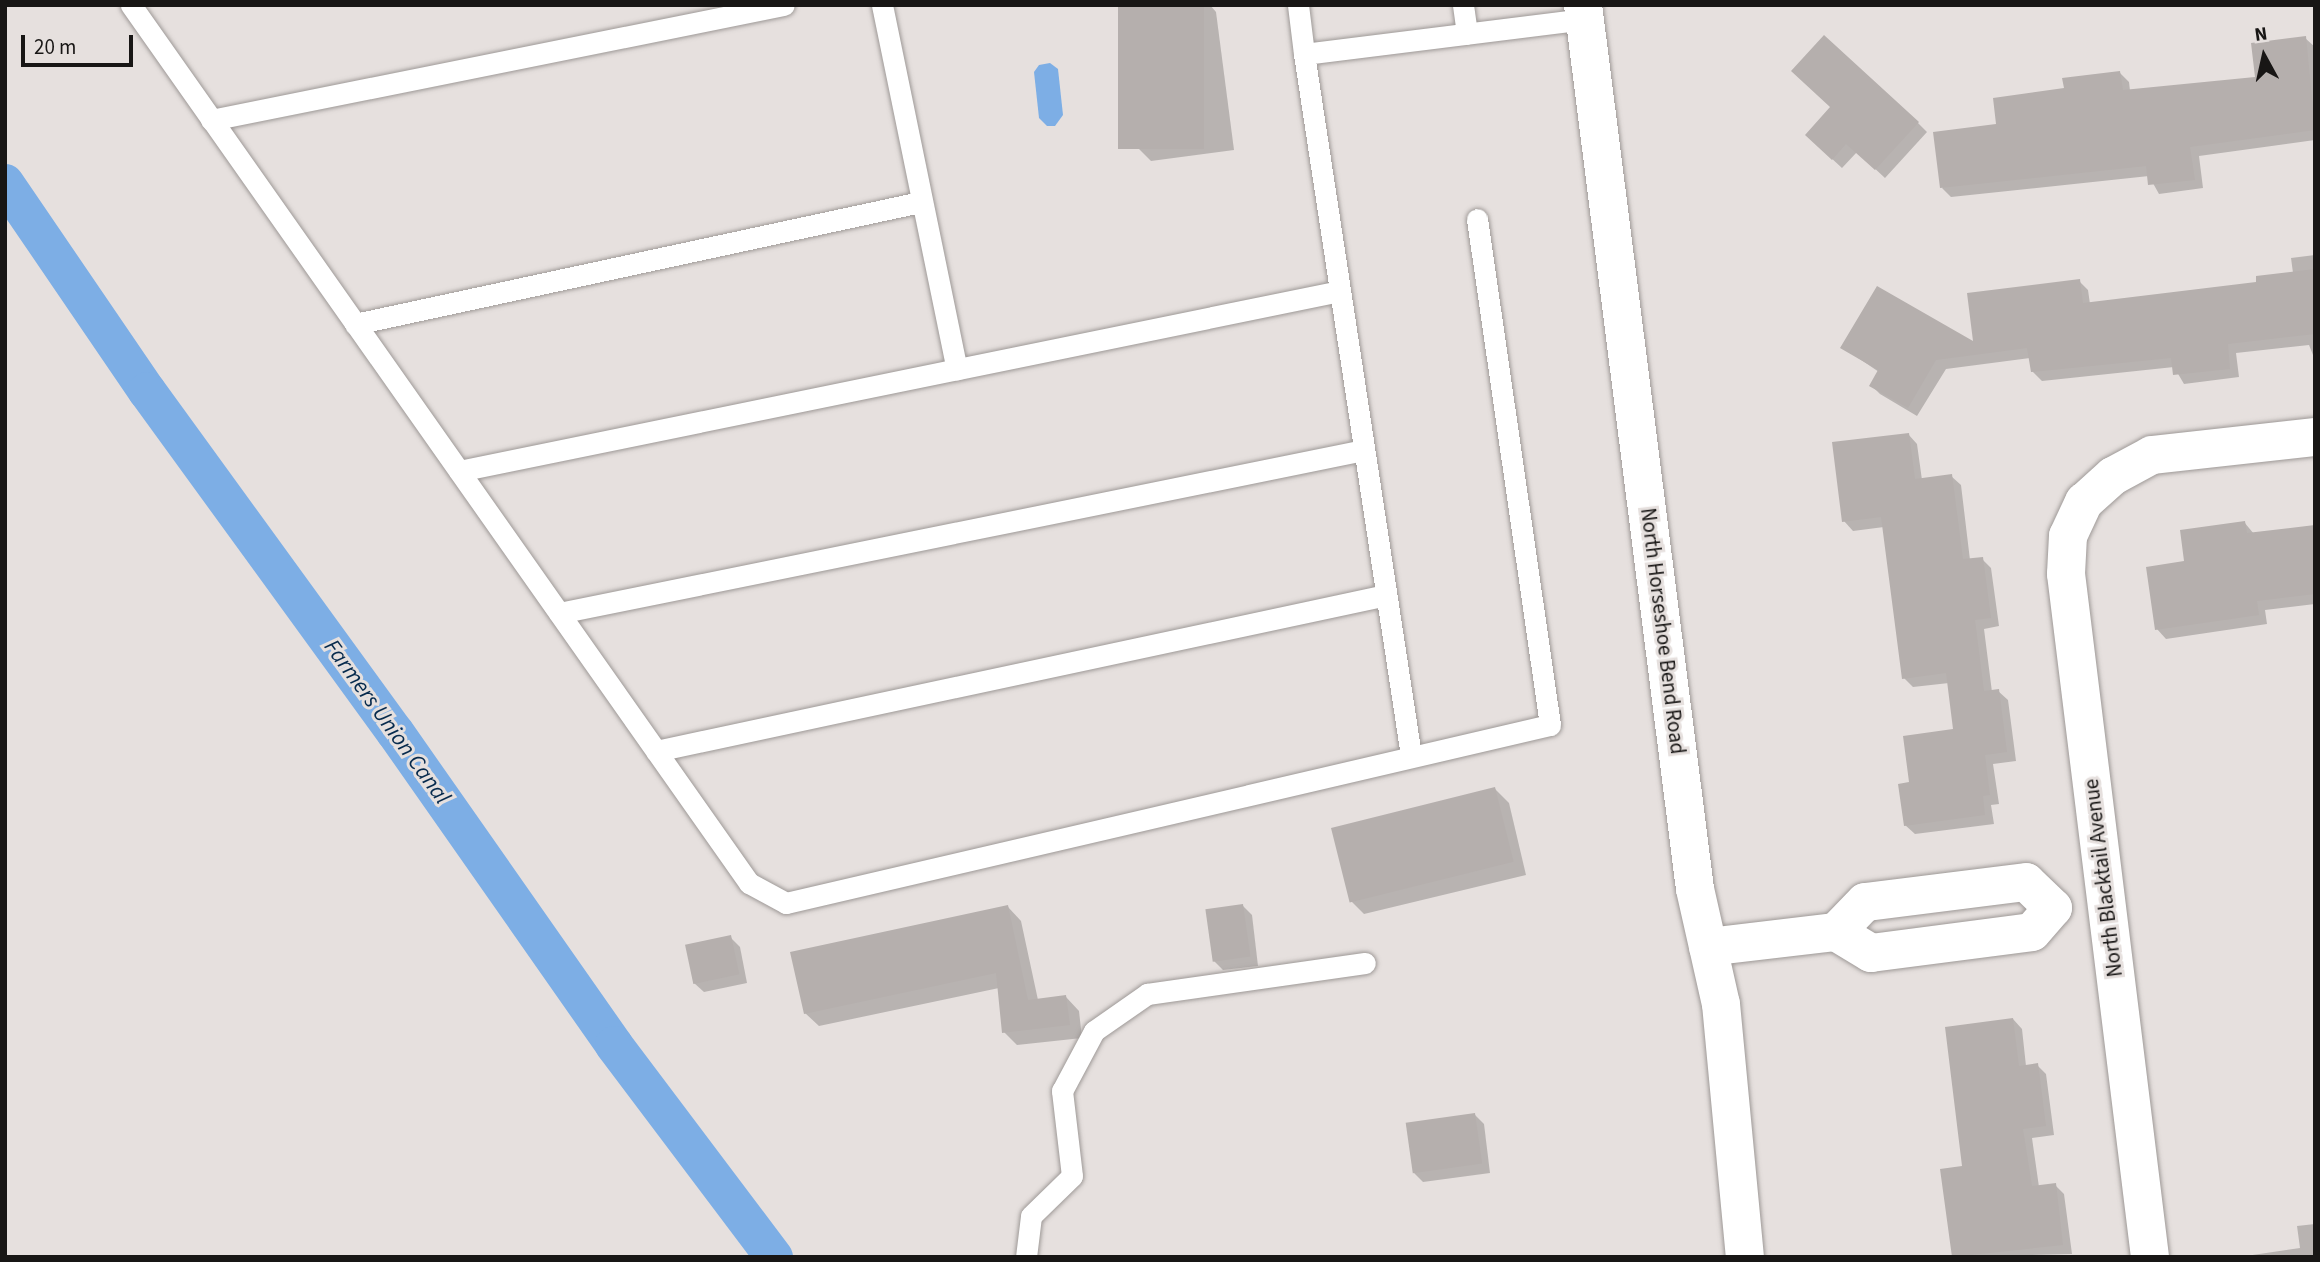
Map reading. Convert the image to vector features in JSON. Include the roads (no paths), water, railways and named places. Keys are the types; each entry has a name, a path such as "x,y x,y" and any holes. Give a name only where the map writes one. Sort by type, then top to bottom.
{"street":[{"name":"North Horseshoe Bend Road","path":"1584,12 1695,889 1721,1004 1745,1257"},
{"name":"North Blacktail Avenue","path":"2150,1257 2066,574 2068,536 2084,502 2113,476 2152,455 2315,437"},
{"path":"1836,932 1865,902 2025,882 2053,908"},
{"path":"1708,947 1836,932 1871,953 2032,932 2053,908 2106,902"}],"lane":[{"path":"131,5 749,883 786,903 1550,725 1477,219"},
{"path":"211,120 784,5"},
{"path":"881,5 957,369"},
{"path":"1298,5 1411,756"},
{"path":"1463,5 1467,34"},
{"path":"1304,54 1467,34 1584,12"},
{"path":"355,324 920,202"},
{"path":"458,471 1340,291"},
{"path":"559,613 1364,450"},
{"path":"656,751 1386,595"},
{"path":"1027,1257 1031,1216 1072,1175 1062,1091 1094,1031 1147,993 1365,963"}],"water":[{"path":"1050,63 1058,69 1063,115 1055,126 1047,126 1039,118 1034,72 1039,65"}],"waterway":[{"name":"Farmers Union Canal","path":"5,183 147,391 395,732 614,1045 774,1257"}]}
